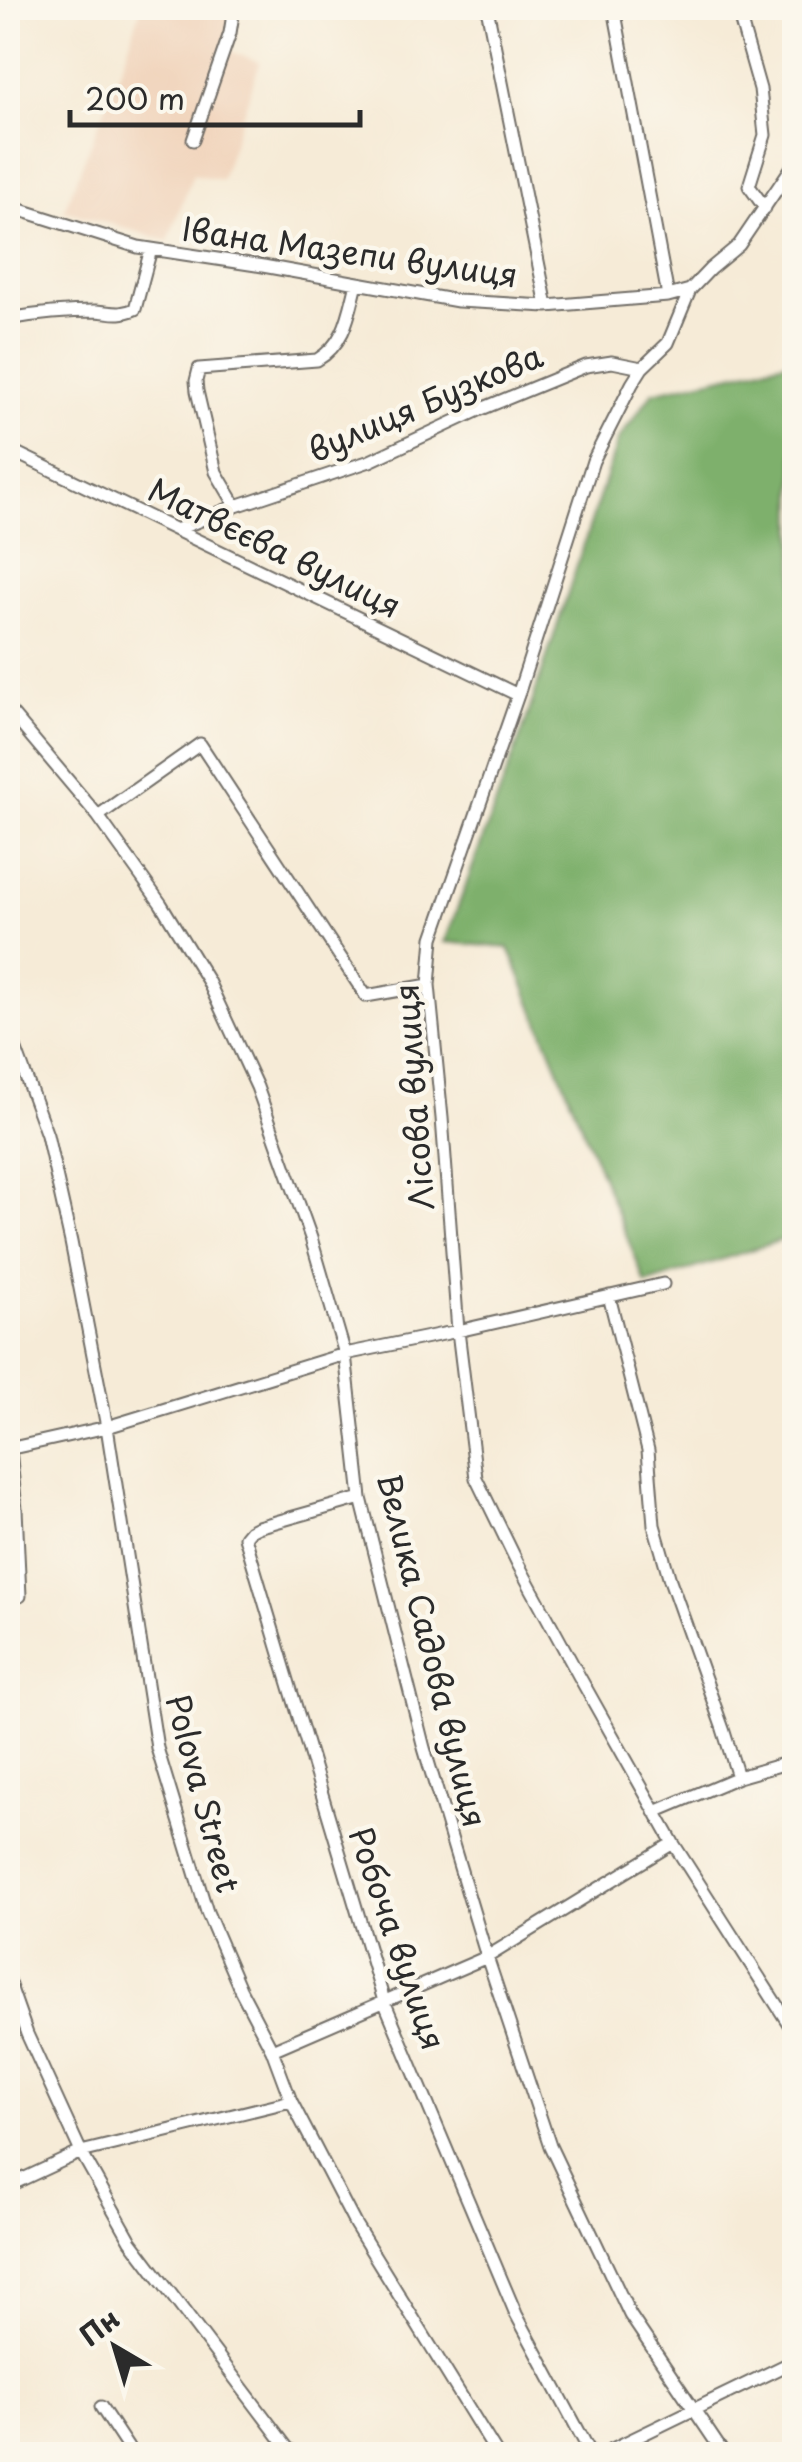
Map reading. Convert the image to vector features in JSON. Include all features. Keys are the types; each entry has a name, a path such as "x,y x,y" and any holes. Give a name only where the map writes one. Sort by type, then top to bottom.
{"street":[{"path":"193,140 230,33 234,8"},
{"path":"487,8 548,306"},
{"path":"614,8 668,296"},
{"path":"738,8 760,90 765,135 749,186 764,208"},
{"name":"Лісова вулиця","path":"794,164 740,244 690,290 668,343 642,368 593,461 434,938 429,985 458,1331 476,1478 527,1580 672,1843 794,2032"},
{"name":"Івана Мазепи вулиця","path":"8,206 138,248 458,301 548,306 668,296 690,290"},
{"path":"8,319 98,311 122,314 135,309 151,249"},
{"path":"236,506 216,472 197,391 200,369 317,360 329,353 346,328 357,283"},
{"name":"вулиця Бузкова","path":"176,530 370,461 586,366 612,362 642,368"},
{"name":"Матвєєва вулиця","path":"8,449 518,695"},
{"name":"Велика Садова вулиця","path":"8,709 98,816 170,920 208,981 257,1088 312,1238 345,1354 361,1498 424,1748 487,1957 550,2146 630,2315 724,2454"},
{"path":"98,816 200,744 366,996 429,985"},
{"name":"Polova Street","path":"8,1028 47,1135 71,1242 107,1427 158,1748 206,1912 272,2050 290,2100 355,2224 498,2454"},
{"path":"20,1596 9,1449 107,1427 345,1354 663,1284"},
{"path":"609,1296 648,1450 654,1525 738,1777"},
{"name":"Робоча вулиця","path":"361,1498 258,1527 245,1538 384,2001 516,2314 591,2454"},
{"path":"655,1812 738,1777 794,1761"},
{"path":"272,2050 487,1957 672,1843"},
{"path":"8,1980 27,2034 81,2152 132,2242 292,2454"},
{"path":"8,2186 81,2152 290,2100"},
{"path":"602,2454 794,2362"},
{"path":"101,2406 132,2454"},
{"path":"8,2442 14,2454"}],"shaded area":[{"path":"141,8 240,8 232,52 260,62 221,180 193,174 168,241 64,210"}],"green space":[{"path":"794,360 794,1236 646,1284 509,948 445,942 525,724 618,440 653,392"}]}
